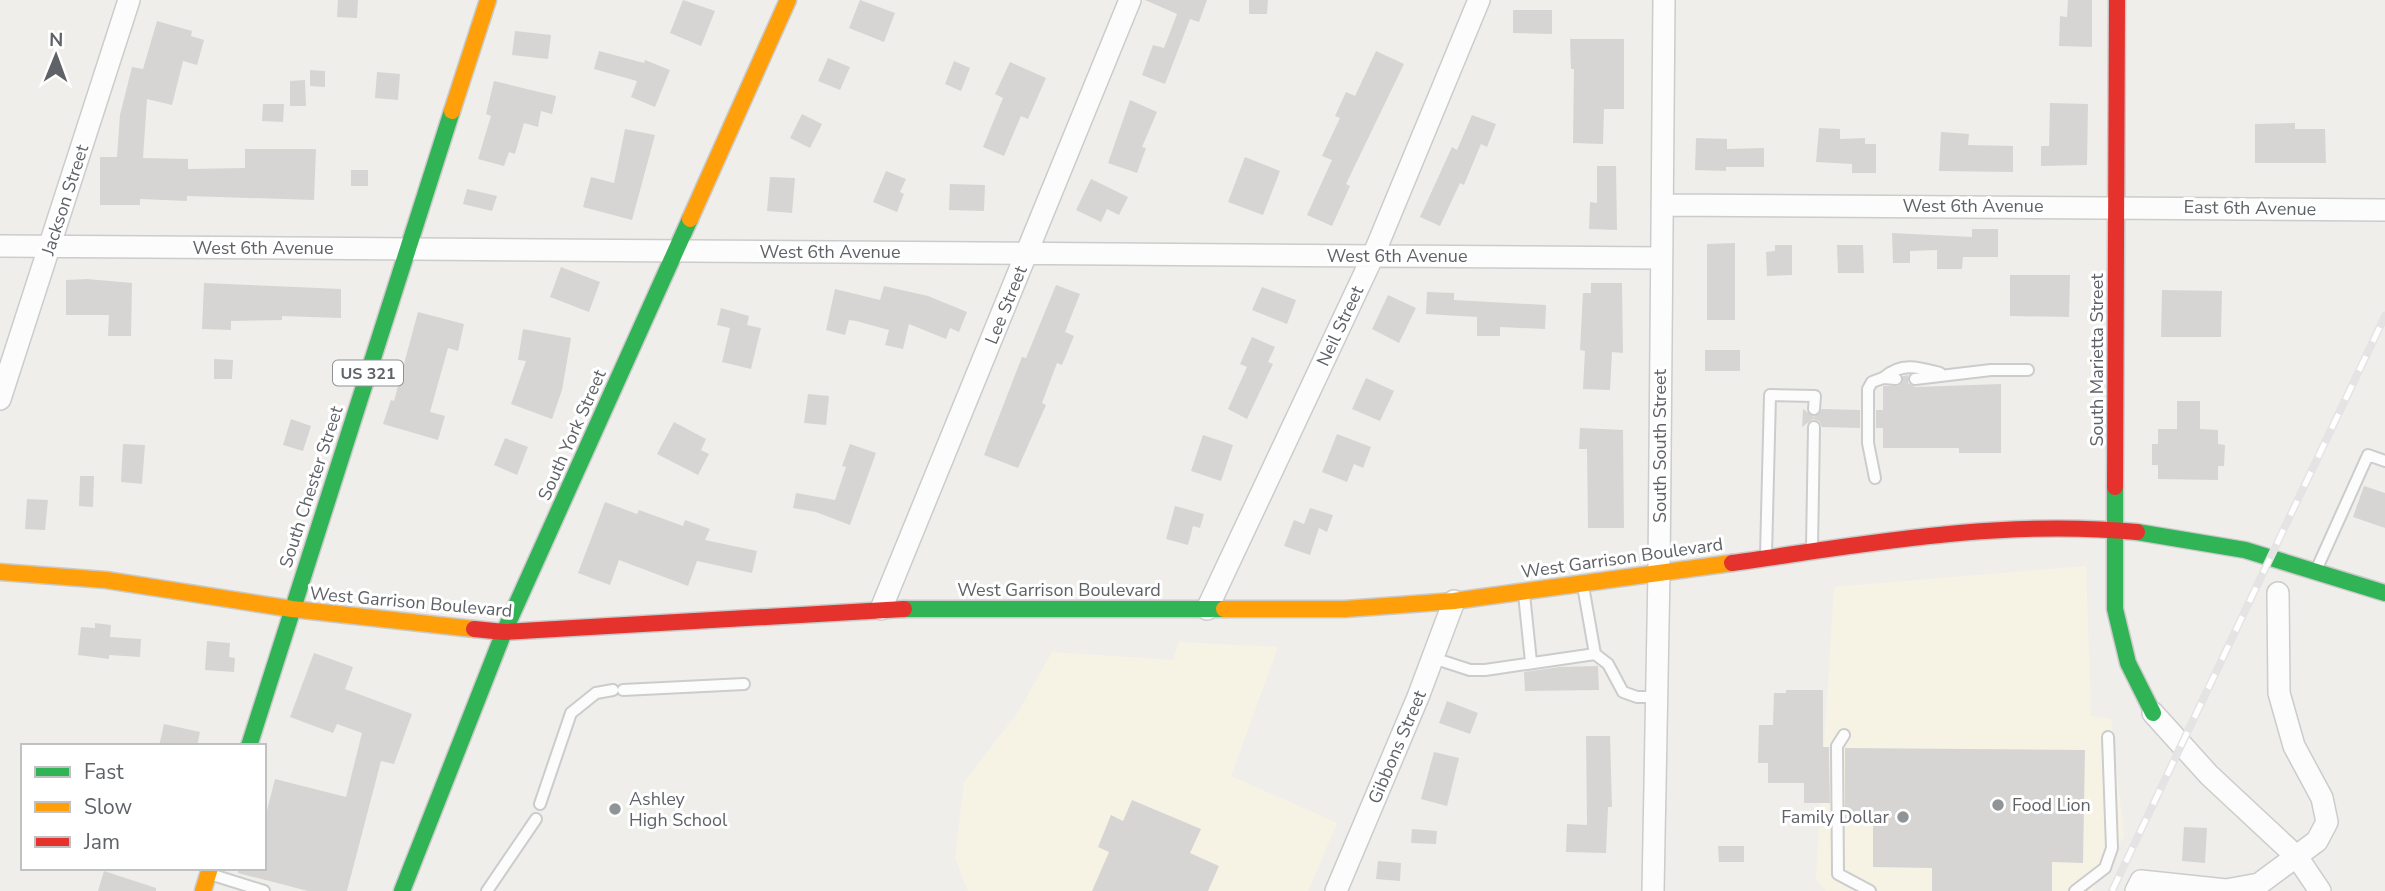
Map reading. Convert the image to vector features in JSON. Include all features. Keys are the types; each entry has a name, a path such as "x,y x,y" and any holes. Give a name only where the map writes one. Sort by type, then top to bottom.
{"main road":[{"name":"South Chester Street","path":"250,744 488,0"},
{"name":"South York Street","path":"402,891 504,632 788,0"},
{"name":"South Marietta Street","path":"2117,0 2118,530 2115,609 2120,636 2139,689 2153,713"},
{"name":"West Garrison Boulevard","path":"0,572 106,580 292,609 504,632 881,609 1345,609 1454,601 1812,551 2004,528 2118,530 2225,545 2317,569 2385,593"},
{"path":"203,891 210,871"}],"street":[{"name":"Jackson Street","path":"0,398 129,0"},
{"name":"Lee Street","path":"881,609 1130,0"},
{"name":"Neil Street","path":"1207,610 1373,256 1479,0"},
{"name":"South South Street","path":"1653,891 1664,0"},
{"name":"West 6th Avenue","path":"1662,205 2116,206"},
{"name":"East 6th Avenue","path":"2116,206 2385,209"},
{"name":"West 6th Avenue","path":"0,246 1660,258"},
{"path":"2136,891 2141,881 2226,890 2259,884 2317,841 2327,822 2322,797 2294,746 2279,693 2278,593"},
{"name":"Gibbons Street","path":"1336,891 1454,601"},
{"path":"2153,713 2209,775 2297,858 2320,891"}],"lane":[{"path":"1875,478 1868,443 1868,389 1872,382 1883,378 1896,367 1918,367 1946,375"},
{"path":"1916,379 1991,370 2028,370"},
{"path":"1883,378 1896,379"},
{"path":"1766,558 1770,395 1815,396 1814,409"},
{"path":"1812,551 1814,427"},
{"path":"2317,569 2368,455 2385,461"},
{"path":"1583,583 1595,654 1608,664 1623,692 1637,697 1657,697"},
{"path":"1523,591 1531,662"},
{"path":"1433,658 1469,670 1595,654"},
{"path":"540,804 571,713 596,693 744,684"},
{"path":"1844,734 1837,746 1838,874 1870,891"},
{"path":"2075,891 2105,868 2112,848 2108,737"},
{"path":"487,891 536,819"},
{"path":"210,871 264,891"}],"shaded area":[{"path":"2086,566 2091,716 2111,719 2124,836 2092,891 1826,891 1816,879 1834,587"},
{"path":"1179,642 1278,647 1231,776 1337,823 1308,891 968,891 955,858 964,782 1019,711 1052,652 1173,660"}],"building":[{"path":"338,0 358,0 357,18 337,17"},
{"path":"683,0 715,11 701,46 670,33"},
{"path":"860,0 895,13 884,42 849,28"},
{"path":"1145,0 1207,0 1199,22 1190,19 1165,84 1142,75 1153,45 1164,48 1177,14"},
{"path":"1249,0 1268,0 1267,14 1249,14"},
{"path":"2068,0 2092,0 2092,47 2059,46 2060,16 2067,17"},
{"path":"1513,10 1552,10 1552,34 1513,33"},
{"path":"157,21 192,31 191,36 204,40 197,65 183,61 172,105 147,99 143,158 188,159 188,169 245,168 245,149 316,149 314,200 187,196 187,201 140,199 140,205 100,205 100,157 117,157 120,115 132,67 143,69"},
{"path":"515,31 551,35 548,59 512,55"},
{"path":"1570,39 1624,39 1624,109 1604,109 1603,144 1573,143 1574,69 1571,69"},
{"path":"599,51 644,63 645,60 670,70 655,107 631,97 637,81 594,69"},
{"path":"1376,51 1404,64 1346,184 1350,186 1332,226 1307,215 1332,160 1322,156 1340,118 1335,116 1346,92 1355,96"},
{"path":"828,58 850,67 840,90 818,81"},
{"path":"954,61 970,68 961,91 945,84"},
{"path":"1010,62 1046,78 1028,119 1021,116 1004,156 983,147 1003,98 995,94"},
{"path":"310,70 325,71 325,87 310,86"},
{"path":"377,72 400,74 398,100 375,98"},
{"path":"305,80 306,106 290,106 290,81"},
{"path":"494,81 556,96 552,114 541,111 538,127 524,123 515,154 509,152 504,166 478,159 491,116 486,114"},
{"path":"1130,100 1157,112 1142,147 1146,148 1137,173 1108,163"},
{"path":"2050,103 2088,104 2087,165 2041,166 2041,146 2049,146"},
{"path":"263,104 284,104 283,122 262,121"},
{"path":"802,114 822,124 810,148 790,138"},
{"path":"1472,115 1496,124 1487,147 1481,144 1464,185 1460,183 1440,226 1420,217 1452,147 1457,150"},
{"path":"2295,123 2295,129 2325,129 2326,163 2255,163 2255,124"},
{"path":"1819,128 1840,129 1840,139 1865,138 1865,144 1876,144 1876,173 1852,173 1852,164 1816,162"},
{"path":"625,129 655,135 632,220 583,207 591,177 614,183"},
{"path":"1941,132 1969,134 1968,145 2013,146 2013,172 1939,171"},
{"path":"1696,138 1727,139 1727,149 1764,148 1764,167 1726,167 1726,171 1695,170"},
{"path":"1245,157 1280,171 1263,215 1228,202"},
{"path":"1597,166 1616,166 1617,230 1589,229 1590,202 1597,203"},
{"path":"351,170 368,170 368,186 351,186"},
{"path":"886,171 906,179 900,192 904,194 897,212 873,202"},
{"path":"770,177 795,178 792,213 767,211"},
{"path":"1091,179 1128,197 1119,215 1107,209 1101,222 1076,210"},
{"path":"950,184 985,185 984,211 949,210"},
{"path":"467,189 497,196 492,211 463,204"},
{"path":"1972,229 1998,229 1998,257 1963,257 1962,269 1937,269 1937,250 1910,251 1910,263 1893,263 1892,233 1972,237"},
{"path":"1735,243 1735,320 1707,320 1707,244"},
{"path":"1775,245 1792,245 1792,275 1767,276 1766,252 1775,251"},
{"path":"1837,245 1863,245 1864,273 1838,273"},
{"path":"561,267 600,282 589,312 550,297"},
{"path":"2010,275 2070,275 2069,317 2010,316"},
{"path":"66,280 132,283 131,336 108,336 109,315 66,315"},
{"path":"204,283 341,289 341,318 282,316 282,320 231,321 231,330 202,329"},
{"path":"1591,283 1622,283 1623,353 1612,352 1610,390 1583,389 1585,351 1580,350 1583,293 1591,293"},
{"path":"1056,285 1080,294 1065,332 1074,336 1062,365 1057,363 1042,403 1046,405 1018,468 984,455 1022,357 1026,358"},
{"path":"884,286 928,296 967,312 959,332 950,328 946,339 909,324 903,349 885,345 889,330 856,321 849,320 845,335 826,330 835,289 880,300"},
{"path":"1262,287 1296,300 1287,324 1252,310"},
{"path":"2162,290 2222,291 2221,337 2161,337"},
{"path":"1427,292 1454,293 1454,300 1546,305 1545,329 1500,327 1500,336 1477,336 1477,317 1426,314"},
{"path":"1388,295 1416,308 1399,343 1372,329"},
{"path":"721,308 749,316 747,325 761,328 751,369 722,362 730,328 717,325"},
{"path":"418,312 464,324 458,351 448,348 430,412 445,416 438,440 383,424 391,400 394,401"},
{"path":"523,329 571,338 562,390 552,419 511,404 526,361 518,360"},
{"path":"1252,337 1275,347 1268,362 1273,364 1247,419 1228,409 1247,367 1240,364"},
{"path":"1705,350 1740,350 1740,371 1705,371"},
{"path":"214,359 233,360 232,379 214,379"},
{"path":"1908,375 1908,383 1915,387 2001,384 2001,453 1959,453 1959,448 1883,448 1883,428 1876,428 1876,410 1883,410 1883,386 1899,386 1903,376"},
{"path":"1366,378 1394,391 1380,421 1352,409"},
{"path":"808,394 829,396 826,425 804,423"},
{"path":"2177,401 2200,401 2200,429 2218,430 2218,444 2225,445 2224,466 2218,466 2218,480 2158,479 2158,465 2152,465 2152,444 2158,444 2158,429 2177,429"},
{"path":"1803,409 1814,417 1822,409 1860,410 1860,428 1822,427 1819,421 1813,419 1802,427"},
{"path":"291,419 311,426 303,451 283,445"},
{"path":"674,422 706,439 701,450 709,454 698,475 657,454"},
{"path":"1580,428 1623,430 1624,528 1588,528 1587,449 1579,449"},
{"path":"1337,434 1371,447 1363,468 1354,464 1347,482 1322,472"},
{"path":"1203,435 1233,445 1221,481 1191,471"},
{"path":"505,438 528,447 517,475 494,465"},
{"path":"123,444 145,445 142,484 121,482"},
{"path":"850,444 876,453 850,525 816,512 793,508 796,493 835,500"},
{"path":"80,476 94,476 93,507 79,506"},
{"path":"2364,486 2385,493 2385,528 2353,517"},
{"path":"27,499 48,500 45,530 25,529"},
{"path":"605,502 637,514 639,510 683,526 685,520 710,529 705,540 757,551 752,573 697,561 688,586 619,560 610,585 578,573"},
{"path":"1175,506 1204,514 1200,528 1193,526 1188,545 1166,539"},
{"path":"1310,508 1333,515 1327,532 1319,528 1310,555 1284,546 1294,520 1304,524"},
{"path":"95,623 111,625 110,637 141,639 140,657 109,655 109,659 78,655 81,627 95,628"},
{"path":"207,641 230,643 229,657 235,658 234,672 205,670"},
{"path":"314,653 353,667 345,689 412,714 394,764 381,761 347,891 308,891 238,873 238,870 266,870 266,814 275,779 346,797 362,733 337,724 333,733 290,717"},
{"path":"1598,666 1599,690 1525,691 1524,672"},
{"path":"1786,690 1823,690 1823,747 1829,747 1830,803 1804,803 1804,783 1768,783 1768,763 1758,763 1759,725 1773,725 1774,693 1786,693"},
{"path":"1447,701 1478,713 1470,734 1439,723"},
{"path":"164,724 200,732 197,744 159,744"},
{"path":"1586,736 1610,736 1612,807 1608,807 1606,853 1566,852 1567,824 1587,825"},
{"path":"1845,748 2085,750 2083,863 2052,862 2052,891 1932,891 1932,868 1873,867 1873,821 1845,821"},
{"path":"1434,752 1459,758 1447,806 1421,799"},
{"path":"1132,800 1201,829 1190,853 1219,866 1208,891 1092,891 1109,852 1098,847 1111,815 1123,821"},
{"path":"2184,827 2207,828 2205,863 2182,861"},
{"path":"1412,829 1437,831 1436,844 1411,843"},
{"path":"1718,846 1744,846 1744,862 1719,862"},
{"path":"1378,861 1401,863 1400,881 1376,879"},
{"path":"104,871 156,888 156,891 98,891"}],"railway":[{"path":"2112,891 2385,316"}],"traffic: fast":[{"path":"250,744 452,111"},
{"path":"402,891 504,632 690,219"},
{"path":"2115,487 2115,609 2128,663 2153,713"},
{"path":"2137,532 2245,550 2385,593"},
{"path":"904,609 1224,609"}],"traffic: slow":[{"path":"452,111 488,0"},
{"path":"690,219 788,0"},
{"path":"1224,609 1345,609 1454,601 1732,563"},
{"path":"0,572 106,580 292,609 474,629"},
{"path":"203,891 209,870"}],"traffic: jam":[{"path":"2115,487 2117,0"},
{"path":"1732,563 1883,541 1984,531 2086,529 2137,532"},
{"path":"474,629 504,632 904,609"}],"place":[{"name":"Food Lion","path":"1998,805"},
{"name":"Ashley High School","path":"615,809"},
{"name":"Family Dollar","path":"1903,817"}]}
